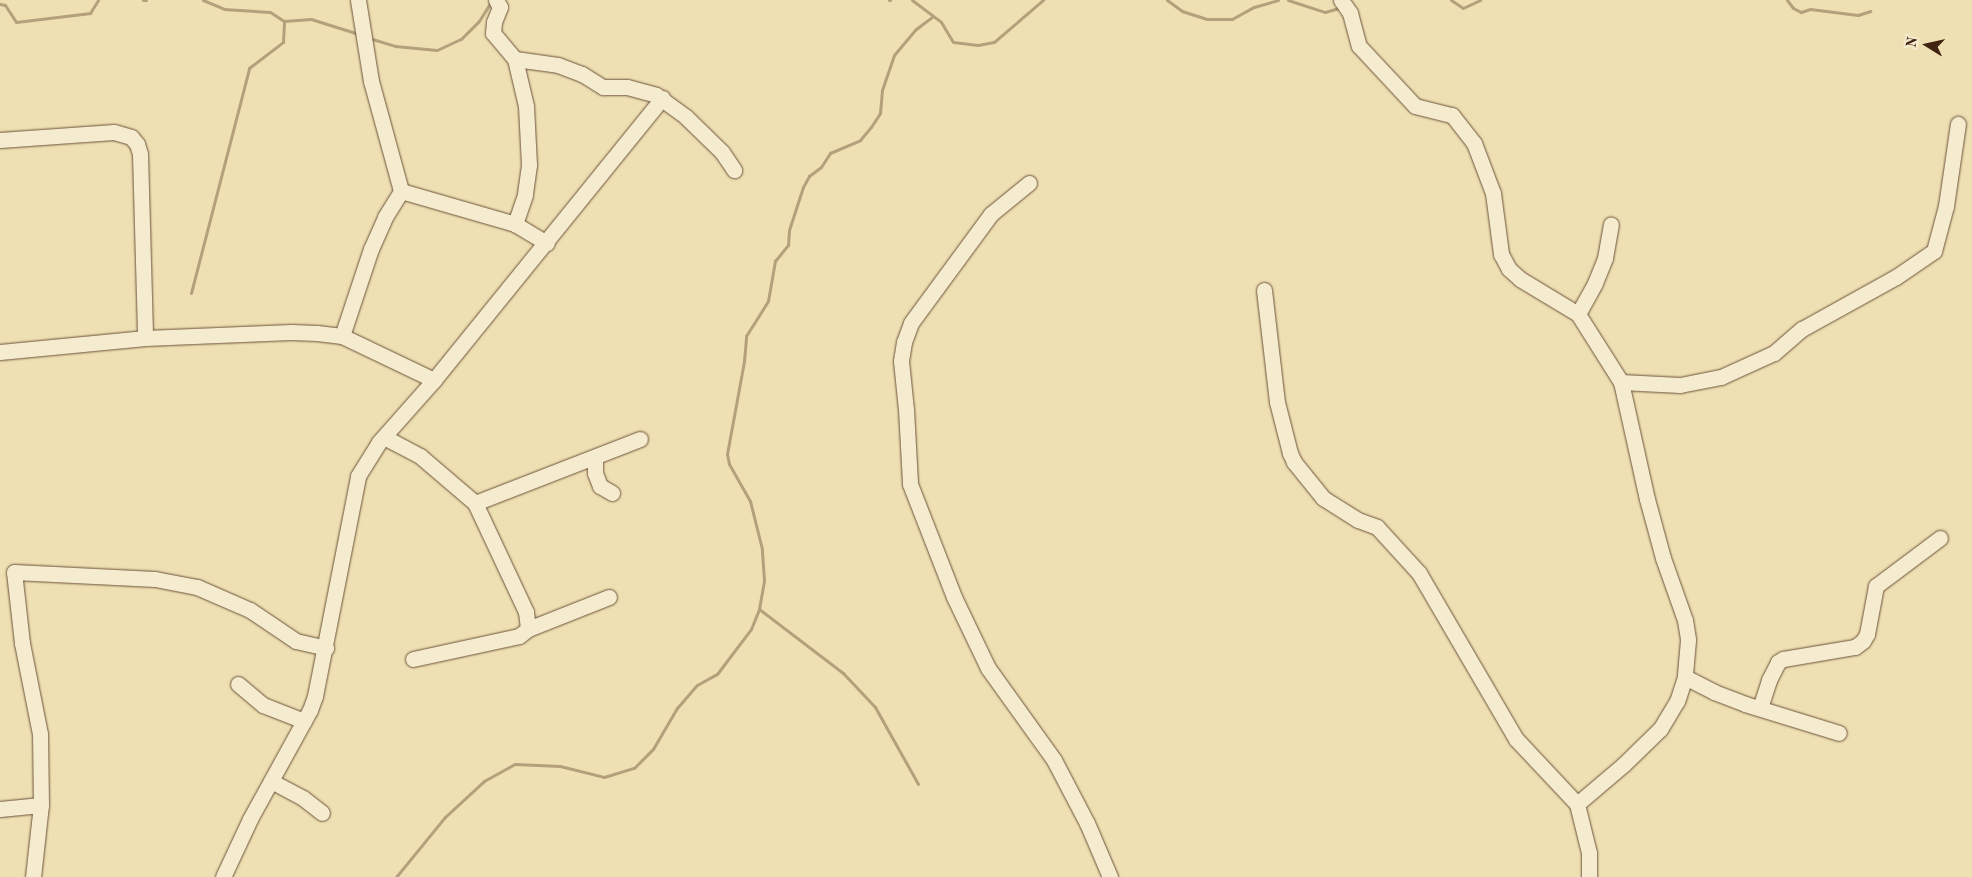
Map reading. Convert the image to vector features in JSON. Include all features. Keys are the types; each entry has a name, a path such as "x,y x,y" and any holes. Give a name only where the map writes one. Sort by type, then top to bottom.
{"street":[{"path":"342,336 371,249 385,217 401,191 371,81 358,0"},
{"path":"496,0 500,8 494,22 493,33 515,59 526,106 530,148 527,185 515,224"},
{"path":"1341,0 1350,13 1359,46 1410,101 1421,108 1438,110 1452,115 1474,143 1493,193 1502,254 1509,268 1520,280 1578,314 1622,382 1656,533 1685,620 1688,640 1685,677 1677,701 1660,728 1623,765 1576,804"},
{"path":"515,59 558,65 582,74 603,87 633,88 647,91 662,98 686,117 722,152 734,170"},
{"path":"224,877 250,819 304,721 315,696 326,648 358,476 367,459 547,243 662,98"},
{"path":"1622,382 1680,385 1721,377 1774,354 1802,329 1896,277 1934,251 1946,206 1958,124"},
{"path":"0,140 114,132 131,137 137,144 140,154 145,338"},
{"path":"1029,183 991,214 928,299 909,330 900,361 906,409 910,484 954,597 988,668 1054,760 1087,823 1110,877"},
{"path":"401,191 515,224 547,243"},
{"path":"1578,314 1596,283 1605,258 1612,225"},
{"path":"1264,290 1277,402 1294,462 1323,498 1358,520 1377,527 1419,573 1516,739 1576,804 1589,853 1589,877"},
{"path":"0,352 145,338 291,332 342,336 434,380"},
{"path":"384,437 420,456 475,503 526,612 528,629"},
{"path":"475,503 640,439"},
{"path":"595,458 596,474 600,486 612,493"},
{"path":"1760,708 1769,680 1778,662 1783,658 1855,647 1863,642 1867,634 1876,586 1940,538"},
{"path":"33,877 41,805 40,734 7,572 154,579 197,587 250,610 296,641 326,648"},
{"path":"413,659 520,636 528,629 609,597"},
{"path":"1685,677 1714,692 1839,733"},
{"path":"238,684 264,705 304,721"},
{"path":"271,781 303,798 322,813"},
{"path":"0,809 41,805"}],"waterway":[{"path":"0,4 5,5 16,22 90,13 98,0"},
{"path":"203,0 224,9 270,12 284,21 311,19 359,34"},
{"path":"912,0 941,22 953,42 978,45 994,42 1043,0"},
{"path":"1167,0 1182,11 1207,19 1232,19 1254,7 1278,0"},
{"path":"1288,0 1325,12 1342,7"},
{"path":"1451,0 1463,8 1480,0"},
{"path":"1787,0 1793,8 1801,12 1810,9 1858,15 1870,11"},
{"path":"369,38 395,46 437,50 461,39 479,21 491,2"},
{"path":"396,877 445,817 484,781 515,764 560,766 604,777 634,768 653,749 677,708 697,685 717,674 751,629 759,609 764,580 762,549 750,501 729,464 727,454 744,361 746,336 768,301 775,261 788,245 789,230 803,187 809,176 821,167 830,153 860,140 871,127 880,113 882,90 894,55 916,29 933,16"},
{"path":"191,293 249,68 283,42 284,21"},
{"path":"759,609 843,673 875,707 918,784"}]}
